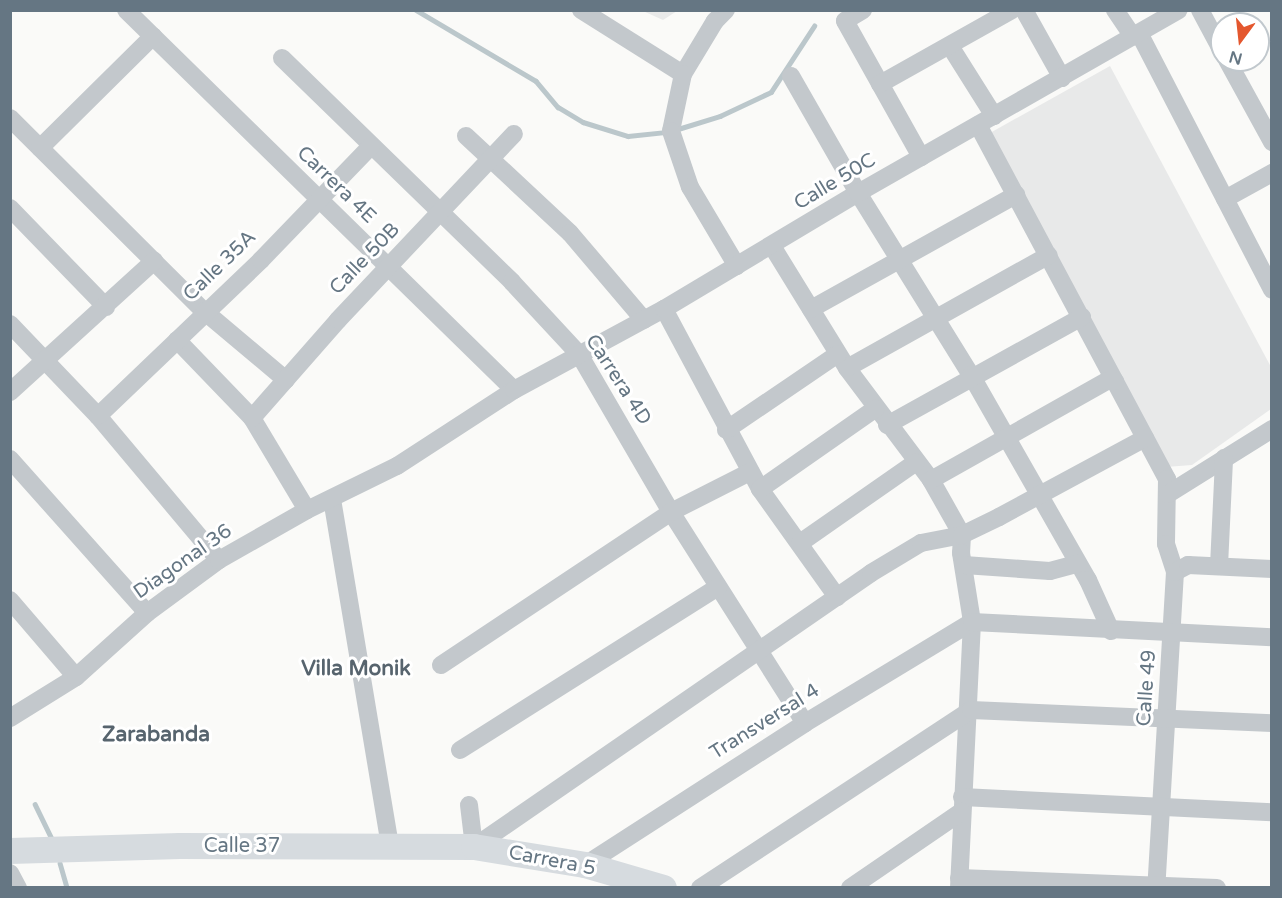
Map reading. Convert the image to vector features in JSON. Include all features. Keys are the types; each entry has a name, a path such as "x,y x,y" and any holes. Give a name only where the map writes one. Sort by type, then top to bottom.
{"main road":[{"name":"Calle 37","path":"10,851 474,847"},
{"name":"Carrera 5","path":"474,847 585,865 664,888"}],"street":[{"name":"Carrera 4E","path":"126,10 388,268 492,364 514,390"},
{"path":"580,10 683,74"},
{"path":"726,10 715,21 683,74 671,131 690,187 737,266"},
{"path":"863,10 844,21 921,157"},
{"path":"880,84 1012,10"},
{"path":"1024,10 1062,78"},
{"path":"1115,10 1136,35 1272,290"},
{"name":"Calle 50C","path":"397,466 514,390 664,309 858,193 1179,10"},
{"path":"1200,10 1210,29"},
{"path":"40,148 153,36"},
{"name":"Calle 49","path":"950,46 986,121 1016,195 1167,479 1166,544 1175,572 1156,885"},
{"name":"Carrera 4D","path":"282,58 512,282 579,354 671,512 760,648 805,723"},
{"path":"1234,72 1272,142"},
{"path":"791,76 858,193 971,375 1112,631"},
{"path":"10,118 204,311 286,380"},
{"name":"Calle 50B","path":"252,418 514,134"},
{"path":"466,136 570,233 644,320"},
{"name":"Calle 35A","path":"98,416 204,311 261,260 318,198 371,146"},
{"path":"1225,199 1272,173"},
{"path":"811,309 1016,195"},
{"path":"10,208 106,307"},
{"path":"772,246 842,361 887,425 931,480 963,535 964,565 972,622 971,710 961,804 959,883 1156,885 1217,888"},
{"path":"726,430 842,361 936,318 1048,255"},
{"path":"10,392 154,261"},
{"path":"664,309 726,430 760,489 837,597"},
{"path":"887,425 971,375 1082,317"},
{"path":"10,324 98,416 219,560"},
{"path":"177,340 252,418 307,510"},
{"path":"931,480 1107,381 1115,381"},
{"path":"760,489 876,408"},
{"path":"1168,494 1272,429"},
{"path":"469,805 474,847 760,648 921,543 963,535 1145,438"},
{"path":"1219,567 1224,458"},
{"path":"10,459 147,613"},
{"path":"800,543 916,462"},
{"name":"Diagonal 36","path":"10,718 76,677 147,613 219,560 307,510 397,466"},
{"path":"441,665 671,512 750,472"},
{"path":"332,499 390,847"},
{"path":"964,565 1050,572 1077,564"},
{"path":"1175,572 1188,565 1272,569"},
{"path":"460,750 718,587"},
{"path":"10,600 76,677"},
{"path":"972,622 1112,631 1272,637"},
{"name":"Transversal 4","path":"585,865 805,723 972,622"},
{"path":"700,888 971,710 1272,723"},
{"path":"850,888 961,804 1161,806 1272,812"},
{"path":"10,873 18,888"}],"shaded area":[{"path":"643,11 677,11 663,20"},
{"path":"1110,66 1271,367 1271,409 1192,465 1166,467 990,133"}],"waterway":[{"path":"416,10 536,81 558,107 583,122 628,136 667,132"},
{"path":"678,129 720,116 771,92 814,26"},
{"path":"35,804 53,841"},
{"path":"60,863 67,888"}],"district":[{"name":"Villa Monik","path":"356,669"},
{"name":"Zarabanda","path":"156,735"}]}
